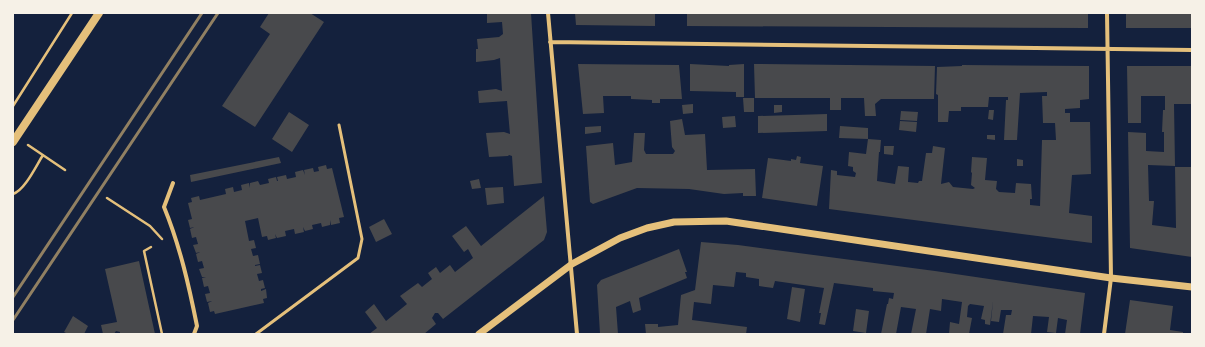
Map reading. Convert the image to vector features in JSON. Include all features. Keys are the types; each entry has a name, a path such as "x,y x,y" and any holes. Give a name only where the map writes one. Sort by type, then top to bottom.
{"main road":[{"path":"13,142 99,13"}],"street":[{"path":"548,13 572,264 577,334"},
{"path":"1104,334 1111,278 1107,13"},
{"path":"550,42 1192,50"},
{"path":"172,183 164,207 177,239 187,277 197,326 194,334"},
{"path":"479,334 572,264 620,238 647,228 674,222 726,222 1111,278 1192,287"}],"lane":[{"path":"256,334 358,258 362,238 339,125"}],"path":[{"path":"13,106 72,13"},
{"path":"25,143 65,170"},
{"path":"13,194 18,192 26,182 43,155"},
{"path":"107,198 150,226 166,245"},
{"path":"151,247 144,251 162,334"}],"building":[{"path":"269,13 310,13 324,22 255,127 222,106 270,34 260,27"},
{"path":"531,13 542,183 514,186 512,156 489,157 486,133 504,132 510,134 507,101 479,103 478,91 496,89 502,91 500,58 476,62 476,49 478,49 477,39 499,37 503,34 502,22 487,23 487,14"},
{"path":"575,13 655,13 655,26 576,25"},
{"path":"687,13 1088,13 1088,28 687,26"},
{"path":"1126,13 1192,13 1192,28 1126,28"},
{"path":"578,64 679,65 682,99 660,99 660,103 652,103 652,100 631,99 631,96 603,96 604,113 583,114"},
{"path":"690,64 729,66 744,64 744,97 736,97 736,92 690,91"},
{"path":"754,64 935,66 934,99 881,99 875,104 876,116 865,116 864,98 841,98 841,110 830,110 830,98 755,98"},
{"path":"962,65 1089,66 1089,99 1080,100 1080,108 1065,109 1065,113 1070,113 1070,122 1090,122 1091,174 1072,175 1069,213 1092,216 1092,243 829,209 831,170 837,171 837,175 855,177 856,173 853,171 853,167 848,166 849,152 866,154 868,139 881,140 877,181 895,184 898,166 909,167 908,182 918,183 919,181 922,181 926,153 932,153 933,146 945,148 941,184 949,182 953,187 975,188 971,185 972,157 987,158 985,180 997,181 996,189 999,192 1015,193 1016,183 1031,184 1032,199 1030,199 1030,205 1040,206 1042,140 1056,140 1055,123 1043,123 1042,96 1047,96 1047,92 1020,93 1017,140 1004,140 1006,100 1008,100 1008,97 989,97 988,107 961,107 961,111 949,111 948,122 938,122 938,95 936,94 937,67"},
{"path":"1127,66 1192,66 1192,104 1174,104 1175,166 1148,165 1149,201 1154,201 1152,225 1176,228 1175,167 1192,167 1192,257 1130,248 1128,132 1146,133 1146,151 1164,152 1164,132 1162,132 1165,96 1141,96 1141,123 1128,123"},
{"path":"743,98 754,98 754,112 744,112"},
{"path":"693,104 693,113 683,114 682,105"},
{"path":"774,105 782,105 782,112 774,113"},
{"path":"989,110 994,110 993,120 988,119"},
{"path":"901,111 918,112 917,121 900,120"},
{"path":"289,112 309,125 292,152 272,139"},
{"path":"827,114 827,131 758,133 758,116"},
{"path":"735,116 736,127 723,128 722,117"},
{"path":"682,119 685,135 705,134 707,170 755,169 756,196 743,196 743,193 724,194 689,189 637,188 593,204 590,202 586,146 613,143 615,165 632,162 634,133 645,133 644,150 646,154 673,154 675,151 672,147 670,121"},
{"path":"900,121 917,122 916,132 899,130"},
{"path":"601,126 601,132 585,134 585,127"},
{"path":"840,126 868,128 868,139 839,138"},
{"path":"987,135 995,135 995,140 987,139"},
{"path":"884,146 894,146 893,155 884,154"},
{"path":"797,156 801,157 800,163 823,166 817,206 762,198 768,158 791,161 791,159 796,160"},
{"path":"279,157 281,163 191,182 190,175"},
{"path":"1017,159 1023,160 1023,166 1017,166"},
{"path":"326,165 327,169 332,168 344,217 339,218 340,223 331,225 330,220 330,225 322,227 321,223 312,225 313,229 305,231 303,227 304,232 295,234 294,229 285,231 286,236 277,238 275,234 276,238 268,240 267,236 262,237 258,218 245,221 249,241 254,240 256,248 251,249 253,256 258,255 260,264 255,266 260,265 262,273 257,274 259,281 263,280 265,288 261,289 261,291 266,289 267,298 263,299 264,303 215,314 214,311 210,312 208,303 212,301 207,302 205,294 210,293 208,286 204,287 202,278 206,277 202,277 199,269 204,268 202,261 198,262 196,254 200,252 196,253 193,245 198,244 196,237 192,238 190,229 194,227 190,228 188,220 192,219 188,203 192,202 191,198 199,196 200,200 226,194 225,189 233,187 234,192 242,190 241,185 249,183 250,188 250,183 258,181 260,185 269,183 268,179 276,177 278,181 277,177 286,175 287,179 296,177 295,172 303,170 305,175 304,170 313,168 314,172 319,171 318,167"},
{"path":"479,179 481,188 472,189 470,181"},
{"path":"503,187 504,203 487,205 485,188"},
{"path":"544,196 547,232 544,240 443,319 438,313 435,313 432,318 436,324 424,334 369,334 377,328 365,312 374,304 386,321 407,304 400,296 418,283 422,287 432,279 428,273 436,267 440,273 450,265 455,272 473,258 468,249 464,252 452,236 466,226 481,246"},
{"path":"384,219 392,234 376,242 369,227"},
{"path":"701,242 738,245 935,271 1085,293 1080,334 1065,334 1067,320 1058,318 1056,333 1047,332 1049,317 1033,316 1031,334 1003,334 1006,315 1011,315 1012,310 1001,310 999,322 991,321 993,301 990,325 985,324 985,320 981,319 984,306 970,304 968,306 967,317 972,318 969,334 949,334 950,322 959,324 962,302 942,299 941,311 930,309 926,334 911,334 916,309 901,307 896,334 881,334 887,304 889,298 893,299 894,293 873,291 873,288 834,283 825,325 819,324 821,313 819,313 824,288 775,281 773,288 759,286 759,279 746,277 746,273 736,272 734,287 713,285 711,304 694,302 692,320 747,327 746,334 646,334 645,324 658,324 658,327 678,325 681,295 695,290"},
{"path":"679,249 687,272 685,272 687,278 639,298 641,310 633,313 630,301 616,307 618,334 600,334 597,285 601,280"},
{"path":"139,261 155,334 120,334 120,332 116,331 114,334 103,334 101,325 117,322 105,269"},
{"path":"792,287 805,289 800,322 787,319"},
{"path":"1130,300 1173,306 1170,330 1183,332 1183,334 1125,334"},
{"path":"856,309 869,311 866,333 853,331"},
{"path":"73,316 88,326 84,334 68,334 64,332"}],"railway":[{"path":"13,297 202,13"},
{"path":"13,320 218,13"}]}
